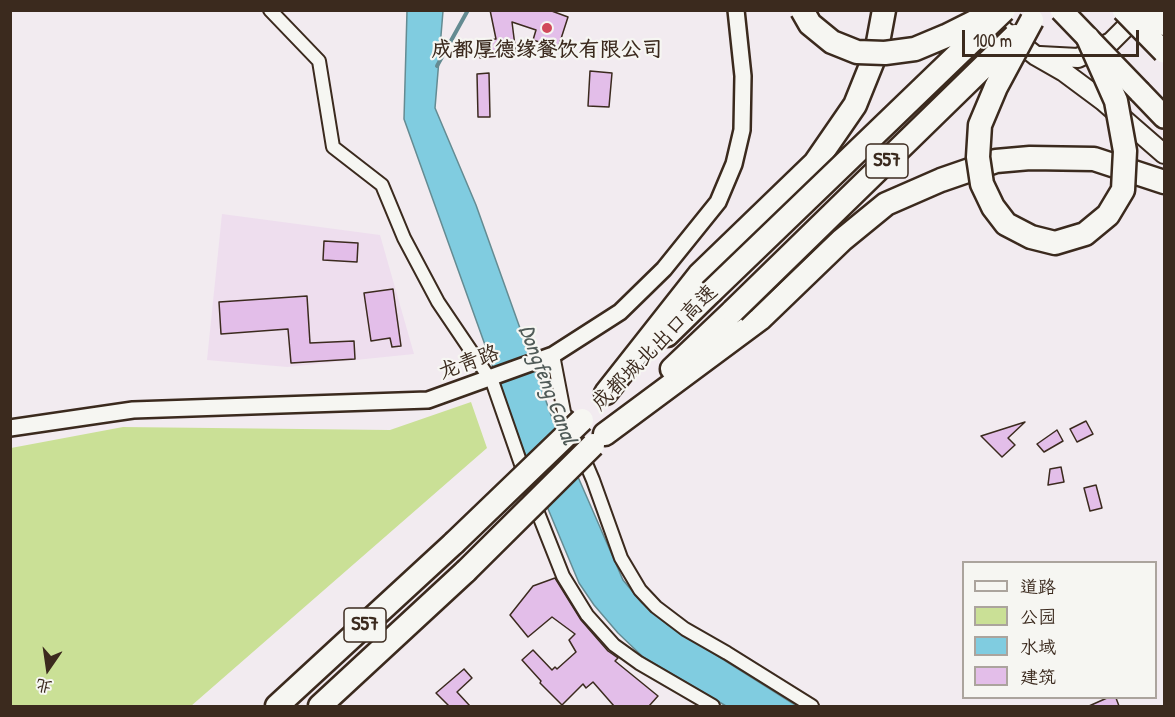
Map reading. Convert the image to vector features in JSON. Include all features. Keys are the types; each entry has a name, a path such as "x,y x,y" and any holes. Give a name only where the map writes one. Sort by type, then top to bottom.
{"highway":[{"path":"802,10 810,24 832,42 857,52 885,53 915,49 1001,17"},
{"path":"606,393 699,275 815,163 855,105 876,53 884,10"},
{"path":"1061,10 1164,117"},
{"path":"1124,10 1164,52"},
{"path":"1132,10 1164,24"},
{"path":"1037,15 996,87 980,125 978,157 982,184 993,207 1006,224 1031,237 1055,243 1085,234 1108,215 1123,190 1125,151 1116,101 1088,38"},
{"name":"成都城北出口高速","path":"320,706 466,571 1037,15"},
{"name":"成都城北出口高速","path":"277,706 454,543 711,292 1001,17"},
{"path":"599,439 760,319 842,240 886,204 941,180 996,161 1030,158 1094,159 1164,182"}],"main road":[{"path":"990,10 1001,17 1036,56 1064,72 1103,101 1164,154"},
{"path":"1036,56 1078,58 1111,42 1139,10"}],"street":[{"path":"270,10 319,61 333,147 382,185 404,238 438,302 490,379 563,576 587,615 614,645 639,663 713,706"},
{"name":"龙青路","path":"10,428 133,410 428,400 553,355 620,312 664,269 718,202 734,164 742,130 743,76 736,10"},
{"path":"553,355 564,412 593,480 621,558 640,590 656,607 685,629 812,706"}],"shaded area":[{"path":"222,214 380,235 414,354 287,367 207,360"}],"green space":[{"path":"471,402 487,448 191,706 11,706 11,448 123,427 390,430"}],"water":[{"path":"407,11 443,11 435,108 476,205 551,415 623,580 642,603 667,624 797,706 726,706 643,657 618,633 579,583 518,437 404,119"}],"building":[{"name":"成都厚德缘餐饮有限公司","path":"490,10 549,10 568,17 558,48 533,40 536,30 512,22 516,54 480,58 478,41 496,39"},
{"path":"590,71 612,73 609,107 588,106"},
{"path":"489,73 490,117 478,117 477,74"},
{"path":"324,241 358,243 357,262 323,260"},
{"path":"393,289 401,346 392,347 390,338 371,341 364,293"},
{"path":"307,296 310,343 354,341 355,359 291,363 288,329 221,334 219,302"},
{"path":"1086,421 1093,434 1077,442 1070,429"},
{"path":"1025,422 1008,438 1015,445 1002,457 981,436"},
{"path":"1057,430 1063,441 1044,452 1037,444"},
{"path":"1061,467 1064,482 1048,485 1050,469"},
{"path":"1096,485 1102,508 1090,511 1084,488"},
{"path":"555,578 581,620 608,651 618,658 615,661 658,696 649,706 614,706 593,682 586,688 583,684 562,705 540,683 541,681 522,660 533,650 552,670 555,667 557,669 576,652 569,640 575,634 552,617 528,637 510,615 533,586"},
{"path":"464,669 472,678 457,692 470,706 449,706 436,693"},
{"path":"1105,699 1116,699 1119,706 1089,706"}],"waterway":[{"path":"437,66 468,10"}],"place":[{"name":"成都厚德缘餐饮有限公司","path":"547,28"}],"water label":[{"name":"Dongfeng Canal","path":"547,385"}]}
